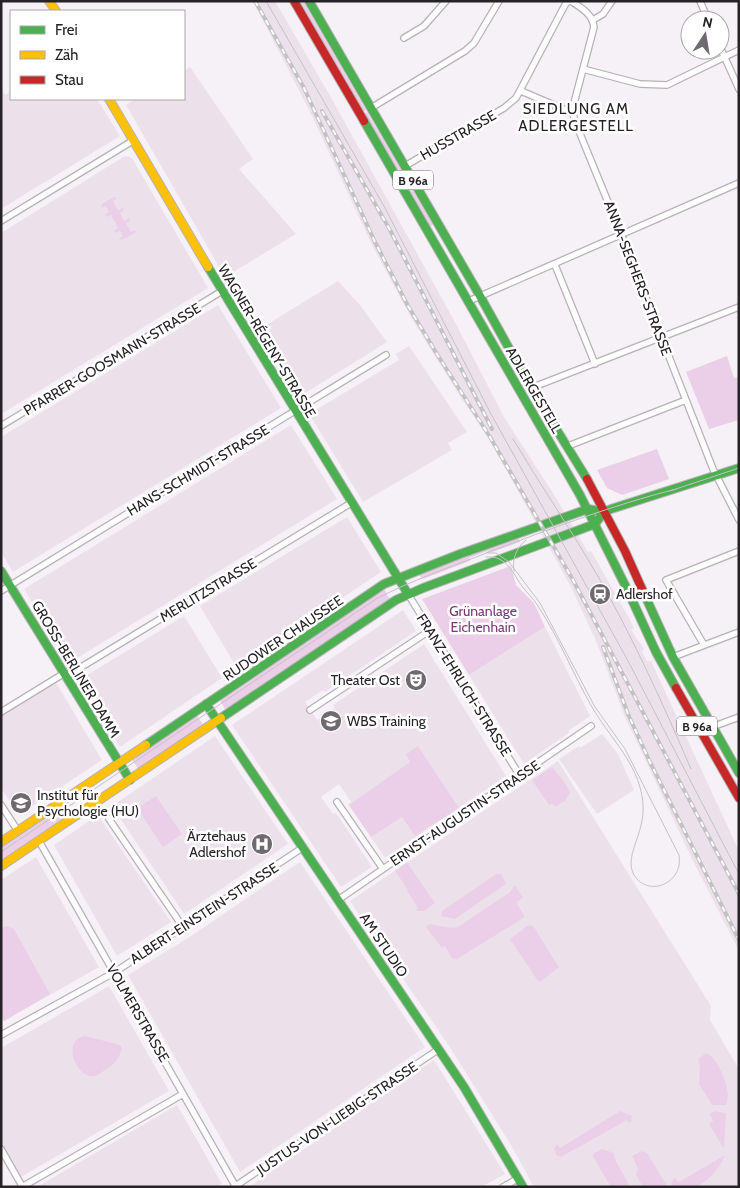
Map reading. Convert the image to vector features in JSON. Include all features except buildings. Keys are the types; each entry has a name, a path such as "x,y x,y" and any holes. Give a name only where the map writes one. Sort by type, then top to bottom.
{"main road":[{"name":"ADLERGESTELL","path":"294,1 588,509 656,652 739,798"},
{"name":"ADLERGESTELL","path":"309,1 480,296 531,388 597,496 625,551 673,657 739,773"},
{"name":"WAGNER-RÉGENY-STRASSE","path":"110,100 222,291 408,594"},
{"path":"588,509 604,512 739,468"},
{"name":"RUDOWER CHAUSSEE","path":"1,842 384,584 588,509"},
{"path":"1,866 392,603 408,594 595,524 604,512"},
{"name":"GROSS-BERLINER DAMM","path":"1,571 130,780"},
{"name":"AM STUDIO","path":"206,704 439,1049 483,1118 523,1187"}],"street":[{"path":"404,38 424,26 446,1"},
{"path":"371,108 465,51 474,43 499,1"},
{"path":"521,91 573,113 582,69 593,31 592,20 587,12 570,1"},
{"name":"HUSSTRASSE","path":"405,166 510,105 521,91 566,3 570,1"},
{"path":"592,20 603,14 612,1"},
{"path":"582,69 640,84 667,85 718,60"},
{"path":"725,60 739,89"},
{"name":"ANNA-SEGHERS-STRASSE","path":"573,113 716,475 739,520"},
{"path":"1,220 134,140"},
{"path":"469,302 739,183"},
{"path":"555,265 594,364"},
{"name":"PFARRER-GOOSMANN-STRASSE","path":"1,426 222,291"},
{"path":"531,388 739,307"},
{"name":"HANS-SCHMIDT-STRASSE","path":"1,591 386,355"},
{"path":"568,446 686,400"},
{"name":"MERLITZSTRASSE","path":"1,712 351,503"},
{"path":"704,645 666,580 739,551"},
{"name":"FRANZ-EHRLICH-STRASSE","path":"408,594 520,776"},
{"path":"310,710 429,630"},
{"path":"673,657 739,632"},
{"path":"712,727 739,717"},
{"name":"ERNST-AUGUSTIN-STRASSE","path":"338,900 591,726"},
{"path":"337,802 383,869"},
{"path":"1,805 18,831"},
{"path":"108,819 183,927"},
{"name":"VOLMERSTRASSE","path":"39,841 236,1186"},
{"name":"ALBERT-EINSTEIN-STRASSE","path":"2,1034 115,972 302,848"},
{"name":"JUSTUS-VON-LIEBIG-STRASSE","path":"236,1186 439,1049"},
{"path":"1,1149 22,1187 183,1094"},
{"path":"503,1187 519,1178"}],"shaded area":[{"path":"253,1 275,1 333,101 456,324 504,417 588,552 591,551 629,618 634,628 631,630 644,649 642,652 647,661 651,661 739,851 739,951 693,861 625,717 596,641 571,587 483,428 461,398 412,319 373,247 310,112"},
{"path":"190,67 253,159 239,169 296,234 225,277 126,105 134,100 185,100 185,70"},
{"path":"1,88 5,95 10,92 10,100 98,100 120,136 1,209"},
{"path":"125,156 132,158 208,288 1,414 1,233"},
{"path":"338,281 360,305 387,342 299,397 258,330"},
{"path":"218,305 281,408 13,572 1,552 1,437"},
{"path":"409,346 467,432 448,443 452,450 363,502 309,414 399,360 396,354"},
{"path":"291,425 337,499 69,663 24,589"},
{"path":"347,517 381,572 237,668 200,606"},
{"path":"403,610 416,631 325,692 323,690 305,702 317,720 335,708 333,705 424,644 506,776 385,858 348,804 351,802 339,784 321,797 333,814 336,813 372,867 341,887 232,725"},
{"path":"184,616 222,678 120,747 79,680"},
{"path":"545,627 590,716 524,764 469,675"},
{"path":"55,681 102,760 19,815 1,788 1,715"},
{"path":"602,734 618,754 634,790 597,814 559,759"},
{"path":"215,736 288,844 184,914 112,806"},
{"path":"558,761 711,1006 710,1020 739,1069 739,1187 534,1187 511,1145 451,1049 350,901"},
{"path":"98,815 171,922 117,956 54,845"},
{"path":"36,857 99,967 4,1021 1,1016 1,880"},
{"path":"300,862 425,1047 240,1172 128,975 191,936"},
{"path":"109,986 169,1091 21,1177 1,1141 1,1048"},
{"path":"434,1060 505,1174 481,1187 249,1187"},
{"path":"177,1105 222,1184 217,1187 37,1187"}],"green space":[{"path":"298,1 303,1 366,110 362,112"},
{"path":"367,112 433,225 429,227 364,114"},
{"path":"114,197 117,198 113,201 118,210 123,208 124,210 120,213 124,221 129,218 130,221 126,223 131,232 136,230 135,233 122,240 119,239 123,236 120,231 115,233 114,231 118,228 111,215 107,217 105,215 109,212 106,206 101,208 102,204"},
{"path":"727,356 734,378 739,377 739,420 709,429 686,372"},
{"path":"657,449 669,479 622,495 607,488 597,470"},
{"path":"518,537 520,542 489,553 487,551 469,558 470,561 423,579 418,574"},
{"name":"Grünanlage Eichenhain","path":"511,566 516,585 534,603 545,627 469,675 422,599"},
{"path":"384,588 388,597 392,599 228,710 225,709 219,699"},
{"path":"196,714 204,726 139,770 131,758"},
{"path":"418,746 459,808 415,836 402,817 371,837 349,805 410,762 406,754"},
{"path":"552,767 570,792 566,800 555,807 553,804 549,805 532,780"},
{"path":"156,796 182,834 163,847 137,808"},
{"path":"64,804 72,815 1,863 1,846"},
{"path":"407,862 435,903 424,911 417,911 416,909 418,908 395,871"},
{"path":"496,874 501,874 506,884 455,919 441,916 442,911"},
{"path":"515,885 523,898 516,902 525,917 457,959 452,958 445,946 442,948 426,927 430,924 451,928 458,927 510,892"},
{"path":"530,925 534,927 558,966 540,982 510,939"},
{"path":"6,926 14,929 50,994 4,1021 1,1016 1,928"},
{"path":"85,1036 121,1046 122,1050 114,1063 96,1076 88,1076 82,1072 74,1059 73,1044"},
{"path":"706,1053 714,1059 724,1077 728,1094 726,1105 712,1105 699,1084 700,1067 698,1059"},
{"path":"620,1111 632,1116 631,1122 629,1123 627,1120 561,1157 556,1155 554,1149 557,1144 560,1148"},
{"path":"715,1111 726,1113 724,1149 709,1124 713,1121 710,1114"},
{"path":"602,1149 614,1153 615,1159 630,1187 611,1187 593,1157 593,1154"},
{"path":"642,1151 647,1153 668,1187 643,1187 636,1175 638,1169 632,1156"},
{"path":"725,1155 712,1175 698,1186 673,1187 671,1184 674,1178 679,1182"}],"tram line":[{"path":"266,1 385,208 491,414 627,659 739,874"},
{"path":"513,439 612,601 648,672 691,769"},
{"path":"670,491 739,468"},
{"path":"1,852 376,599 418,580 535,535 605,510 676,489"},
{"path":"514,571 516,554 526,540"},
{"path":"486,557 497,558 508,565 536,603 553,631 592,707 632,768 641,791 643,810 631,868 639,881 646,885 663,885 676,874 679,865 679,855 625,749 595,707 540,603 509,562 496,553 487,553"}],"railway":[{"path":"255,1 304,88 375,242 408,306 490,437 573,580 739,894"},
{"path":"322,111 390,230 492,429"},
{"path":"603,647 628,714 650,762 739,940"}],"traffic: fast":[{"path":"309,1 480,296 531,388 587,479"},
{"path":"364,121 580,495 656,652 676,688"},
{"path":"208,267 408,594"},
{"path":"221,718 396,600 423,588 595,524 604,512 611,509 739,468"},
{"path":"146,745 384,584 460,554 588,509 604,512"},
{"path":"1,571 130,780"},
{"path":"642,589 673,657 739,773"},
{"path":"206,704 464,1087 523,1187"}],"traffic: slow":[{"path":"49,1 55,10"},
{"path":"110,100 208,267"},
{"path":"1,866 221,718"},
{"path":"1,842 146,745"}],"traffic: jam":[{"path":"294,1 364,121"},
{"path":"587,479 625,551 642,589"},
{"path":"676,688 739,798"}],"place":[{"name":"Adlershof","path":"600,594"},
{"name":"Theater Ost","path":"416,680"},
{"name":"WBS Training","path":"331,721"},
{"name":"Institut für Psychologie (HU)","path":"21,803"},
{"name":"Ärztehaus Adlershof","path":"262,844"}],"district":[{"name":"SIEDLUNG AM ADLERGESTELL","path":"576,118"}]}
